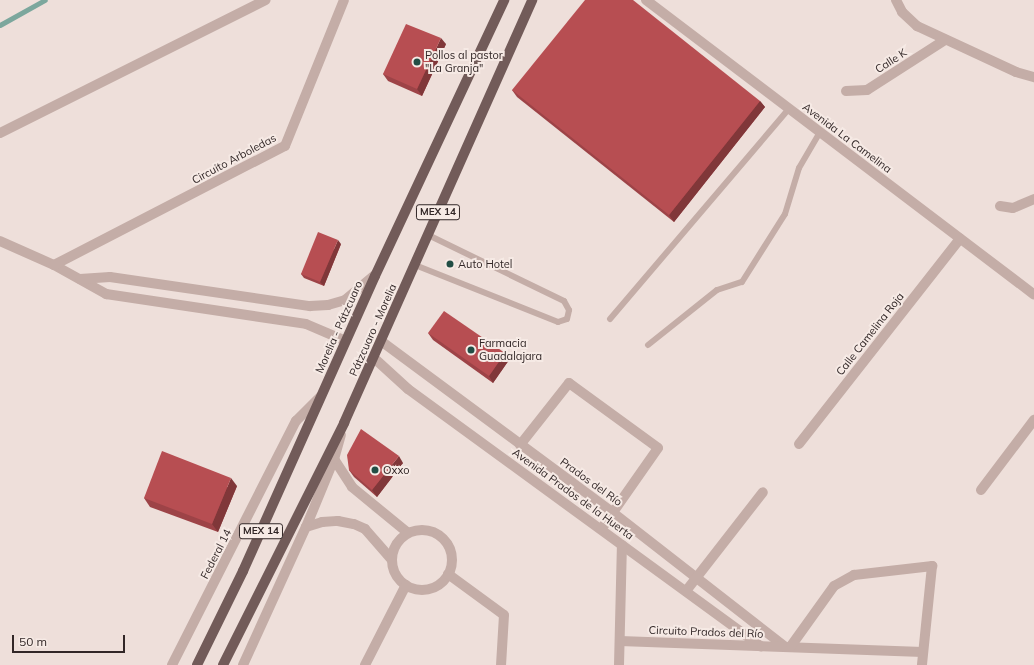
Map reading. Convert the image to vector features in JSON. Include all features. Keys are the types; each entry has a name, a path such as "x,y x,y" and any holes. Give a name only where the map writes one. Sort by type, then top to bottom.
{"main road":[{"name":"Morelia - Pátzcuaro","path":"197,665 243,572 375,276 504,0"},
{"name":"Pátzcuaro - Morelia","path":"223,665 344,423 532,0"}],"street":[{"path":"0,133 266,0"},
{"name":"Circuito Arboledas","path":"54,265 285,146 344,0"},
{"name":"Avenida La Camelina","path":"646,0 1034,295"},
{"path":"896,0 902,12 917,26 1016,72 1034,77"},
{"name":"Calle K","path":"846,91 867,90 945,40"},
{"path":"1000,206 1013,208 1034,199"},
{"name":"Calle Camelina Roja","path":"799,444 960,239"},
{"path":"0,240 54,265 106,294 306,324 346,341"},
{"path":"80,279 110,277 310,306 328,305 345,300 375,276"},
{"path":"286,322 289,303"},
{"name":"Prados del Río","path":"381,341 612,512 787,646"},
{"name":"Avenida Prados de la Huerta","path":"374,358 408,389 602,528 622,545 761,646"},
{"path":"520,445 569,383 658,448 602,528"},
{"name":"Federal 14","path":"172,665 296,421 322,396"},
{"path":"981,490 1034,420"},
{"path":"243,665 306,527 334,459 344,423"},
{"path":"334,459 352,487 408,533"},
{"path":"686,591 763,492"},
{"path":"306,527 322,522 338,521 354,524 365,529 392,560 398,578 406,585 415,589 430,588 442,581 448,574 452,556 443,539 427,530 408,533 394,549 392,560"},
{"path":"619,665 622,545"},
{"path":"787,646 834,586 854,575 932,566 922,665"},
{"path":"448,574 504,615 501,665"},
{"path":"365,665 406,585"},
{"name":"Circuito Prados del Río","path":"620,641 923,652"}],"lane":[{"path":"610,319 789,109"},
{"path":"648,345 718,290 742,282 785,214 799,168 820,132"},
{"path":"415,265 558,322 567,319 569,310 564,301 428,234"}],"building":[{"path":"585,0 633,0 760,101 669,215 512,90"},
{"name":"Pollos al pastor \"La Granja\"","path":"406,24 441,38 417,89 383,74"},
{"path":"318,232 338,240 320,282 301,274"},
{"name":"Farmacia Guadalajara","path":"444,311 505,353 489,376 428,333"},
{"name":"Oxxo","path":"361,429 399,456 372,490 349,470 347,455"},
{"path":"162,451 231,478 212,524 144,498"}],"waterway":[{"path":"0,25 45,0"}],"place":[{"name":"Pollos al pastor \"La Granja\"","path":"417,62"},
{"name":"Auto Hotel","path":"450,264"},
{"name":"Farmacia Guadalajara","path":"471,350"},
{"name":"Oxxo","path":"375,470"}]}
